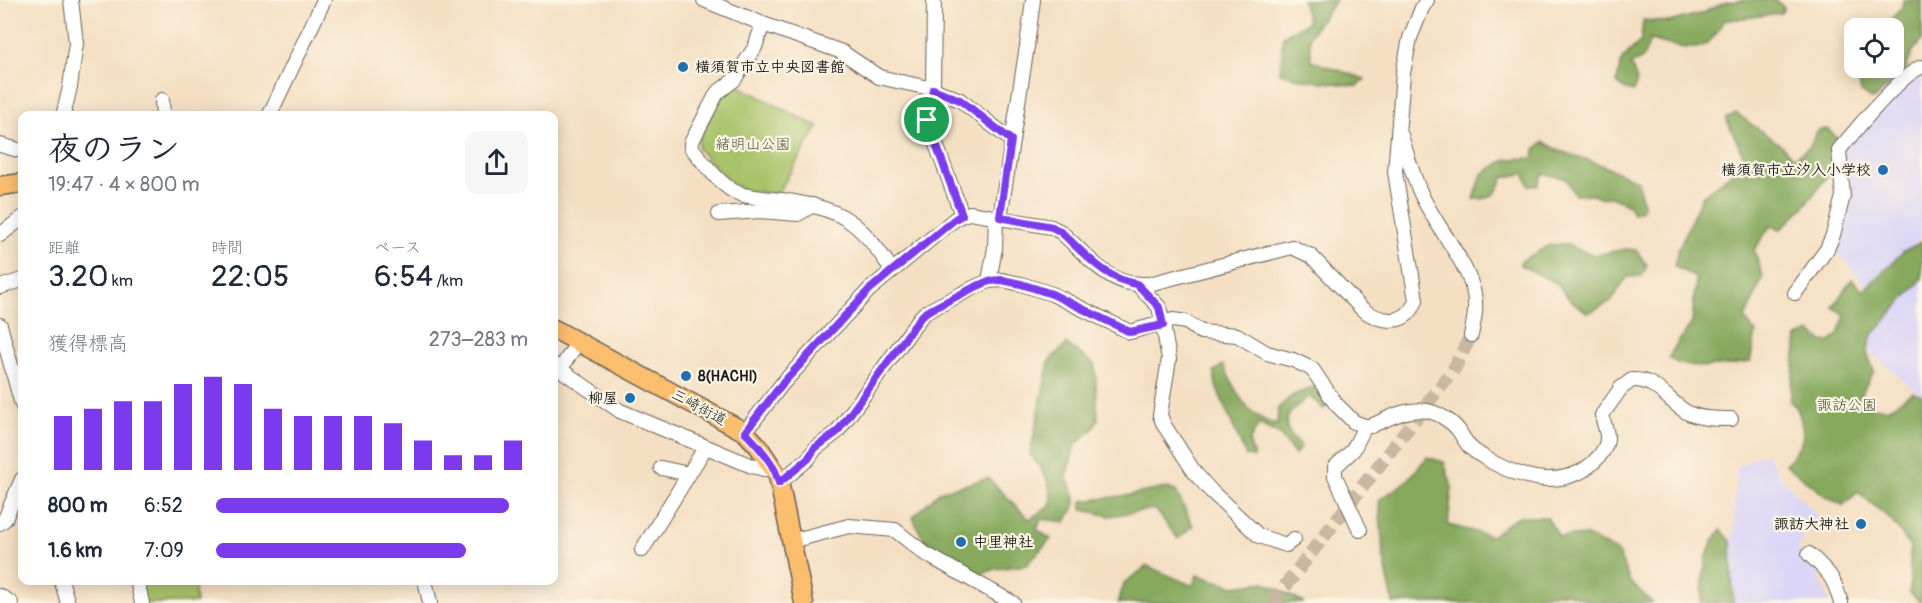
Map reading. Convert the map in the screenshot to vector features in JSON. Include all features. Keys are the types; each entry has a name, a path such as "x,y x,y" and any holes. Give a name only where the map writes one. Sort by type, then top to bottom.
{"main road":[{"path":"0,186 18,184"},
{"name":"三崎街道","path":"558,331 745,432 758,446 776,476 804,603"}],"street":[{"path":"64,111 76,43 71,0"},
{"path":"272,111 324,0"},
{"path":"704,0 842,52 879,77 933,89 960,100 1011,140"},
{"path":"934,0 933,89 927,120 962,215"},
{"path":"989,281 1033,0"},
{"path":"745,432 782,384 857,302 892,270 962,215 970,213 1052,227 1061,232 1112,276 1137,284 1149,284 1292,247 1311,256 1371,316 1390,320 1407,315 1413,309 1416,300 1395,172 1398,124 1403,72 1410,38 1427,0"},
{"path":"763,24 755,47 734,80 717,93 691,147 711,173 738,194 813,205 842,216 859,228 876,246 892,270"},
{"path":"1795,292 1827,249 1833,235 1844,196 1839,150 1894,90 1916,69 1922,68"},
{"path":"162,100 163,111"},
{"path":"1398,124 1408,161 1423,197 1468,274 1475,295 1475,317 1471,334"},
{"path":"0,145 18,150"},
{"path":"718,214 760,211 798,214 813,205"},
{"path":"0,235 18,221"},
{"path":"558,368 620,411 705,448 764,469 776,476 808,459 815,448 837,432 926,312 989,281 1002,280 1052,294 1130,332 1173,321 1186,322 1202,332 1238,335 1267,353 1293,360 1312,369 1336,404 1354,422 1371,426 1411,410 1428,411 1453,425 1470,447 1482,456 1516,473 1534,478 1551,480 1568,477 1586,468 1603,451 1607,444 1607,435 1602,415 1621,388 1632,380 1650,382 1679,407 1691,414 1731,419"},
{"path":"0,287 18,281"},
{"path":"1137,284 1159,307 1163,325 1169,359 1160,415 1169,433 1195,473 1259,536 1286,545 1294,539"},
{"path":"0,296 18,291"},
{"path":"0,324 18,390"},
{"path":"558,366 578,342"},
{"path":"1360,530 1335,476 1335,468 1353,450 1365,426"},
{"path":"642,550 705,448"},
{"path":"661,468 689,474"},
{"path":"0,523 5,519 18,488"},
{"path":"791,542 849,526 895,530 924,553 1013,603"},
{"path":"1809,554 1825,568 1834,580 1841,603"},
{"path":"63,585 68,603"},
{"path":"137,585 142,603"},
{"path":"426,585 430,603"},
{"path":"0,596 10,603"}],"shaded area":[{"name":"横須賀市立汐入小学校","path":"1922,71 1922,236 1869,289 1832,246 1841,145"},
{"path":"1922,256 1922,396 1848,333"},
{"path":"1766,452 1780,477 1818,516 1803,537 1798,549 1816,569 1829,603 1729,603 1737,467"}],"green space":[{"path":"1302,0 1336,0 1310,35 1311,61 1365,79 1358,86 1307,80 1280,73 1283,36 1308,22"},
{"path":"1777,0 1784,8 1781,13 1723,21 1709,42 1702,46 1684,48 1650,40 1643,58 1631,64 1637,81 1633,92 1617,83 1623,59 1641,41 1643,20 1669,22 1702,13 1727,2"},
{"path":"1903,0 1922,0 1922,40 1912,52 1904,71 1904,18 1892,18 1902,8"},
{"path":"1858,78 1896,78 1873,100 1861,92"},
{"name":"緒明山公園","path":"735,84 818,127 777,194 748,191 730,183 698,149 698,141 721,96"},
{"path":"1736,113 1781,145 1794,158 1810,146 1817,130 1828,129 1839,140 1835,166 1803,208 1780,230 1771,225 1754,250 1763,277 1745,319 1756,333 1750,362 1697,367 1677,363 1669,358 1692,323 1696,278 1674,266 1678,250 1702,196 1741,166 1745,159 1726,118"},
{"path":"1544,142 1560,151 1637,180 1644,206 1642,210 1633,213 1628,204 1610,197 1599,198 1592,194 1575,195 1566,178 1542,174 1538,186 1529,185 1524,173 1503,178 1493,195 1474,199 1482,174 1507,159 1534,158 1535,149"},
{"name":"諏訪公園","path":"1922,242 1922,279 1871,337 1867,353 1874,371 1855,405 1887,409 1913,392 1922,395 1921,603 1910,593 1910,546 1891,520 1858,492 1843,505 1827,497 1785,464 1799,448 1803,438 1799,412 1790,402 1797,337 1811,332 1822,341 1831,342 1838,335 1845,315 1833,307 1852,279 1863,291 1905,250"},
{"path":"1565,244 1594,255 1625,249 1636,250 1647,265 1642,276 1627,277 1610,302 1588,313 1570,300 1556,283 1520,265 1520,262 1549,245"},
{"path":"1067,344 1095,365 1098,419 1093,429 1076,444 1066,476 1074,495 1075,504 1065,522 1041,519 1037,530 1051,539 1026,565 995,569 980,575 931,548 918,530 913,517 939,492 988,478 1029,519 1050,506 1049,484 1030,454 1049,361"},
{"path":"1223,365 1243,402 1266,421 1277,425 1278,408 1292,396 1314,387 1330,405 1323,409 1310,396 1290,413 1286,425 1288,431 1301,446 1295,455 1280,435 1259,424 1249,441 1254,457 1246,456 1216,386 1214,371"},
{"path":"1427,457 1444,462 1452,487 1448,525 1491,536 1516,517 1547,517 1559,537 1585,535 1618,552 1630,582 1653,603 1595,603 1566,593 1538,595 1536,603 1393,603 1383,554 1379,500 1408,480"},
{"path":"1167,488 1176,491 1193,526 1178,539 1155,509 1110,516 1082,510 1082,501"},
{"path":"1721,530 1731,541 1733,603 1701,603 1707,555"},
{"path":"1147,566 1193,586 1197,575 1234,586 1264,582 1304,603 1118,603 1124,583"},
{"path":"136,585 194,585 196,603 140,603"}],"tunnel":[{"path":"1272,603 1454,369 1471,335"}],"place":[{"name":"横須賀市立中央図書館","path":"683,67"},
{"name":"横須賀市立汐入小学校","path":"1883,170"},
{"name":"8(HACHI)","path":"686,376"},
{"name":"柳屋","path":"630,398"},
{"name":"諏訪大神社","path":"1861,524"},
{"name":"中里神社","path":"961,542"}],"route":[{"path":"933,89 960,100 1011,140 1000,217 1052,227 1061,232 1112,276 1137,284 1159,307 1163,325 1130,332 1052,294 1002,280 989,281 926,312 837,432 815,448 808,459 779,483 778,476 758,446 745,432 782,384 869,290 962,215 927,120 933,89"}]}
